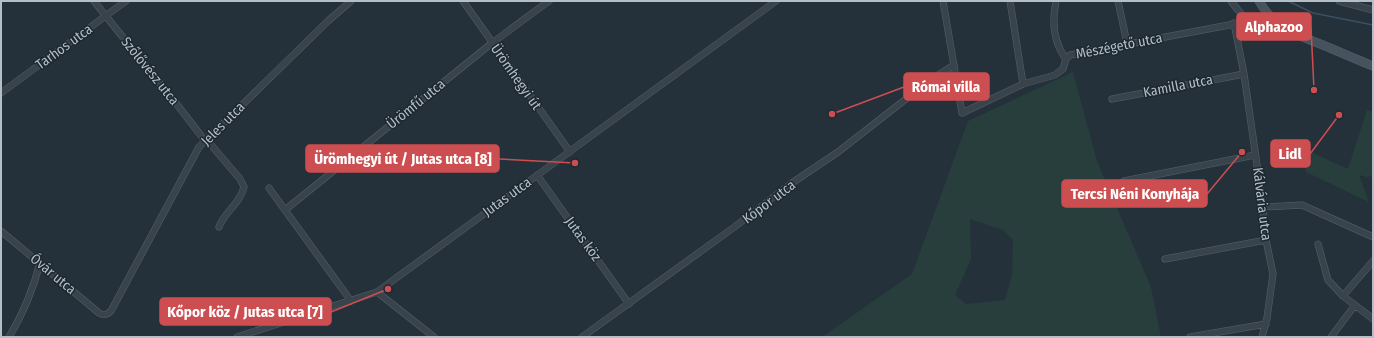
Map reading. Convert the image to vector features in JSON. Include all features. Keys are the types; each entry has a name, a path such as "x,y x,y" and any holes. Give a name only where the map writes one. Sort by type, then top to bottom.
{"main road":[{"path":"1259,1 1268,15 1279,25 1293,34 1373,66"}],"street":[{"name":"Szőlővész utca","path":"94,1 147,68 161,82 205,140 240,179 244,187 240,199 225,216 219,227"},
{"name":"Tarhos utca","path":"1,93 126,1"},
{"name":"Jeles utca","path":"105,315 112,311 188,167 205,140 328,21 351,1"},
{"name":"Ürömhegyi út","path":"463,1 570,152"},
{"name":"Ürömfű utca","path":"285,210 326,179 492,43 549,1"},
{"name":"Jutas utca","path":"237,337 377,292 776,1"},
{"path":"944,1 954,65"},
{"path":"1010,1 1023,84"},
{"path":"1056,1 1054,28 1059,47 1066,59"},
{"path":"1118,1 1127,44"},
{"path":"1231,1 1242,15 1245,22"},
{"path":"1339,1 1373,10"},
{"name":"Mészégető utca","path":"954,65 962,113 1023,84 1055,75 1063,69 1066,59 1074,54 1245,22 1268,15"},
{"name":"Kálvária utca","path":"1234,23 1244,74 1263,207 1266,240 1272,274 1266,324 1262,337"},
{"name":"Kőpor utca","path":"582,337 733,228 792,183 838,152 929,81 954,65"},
{"name":"Kamilla utca","path":"1112,99 1244,74"},
{"path":"1124,181 1255,155"},
{"name":"Jutas köz","path":"537,175 629,304"},
{"path":"269,188 351,301"},
{"path":"1263,207 1302,205 1373,236"},
{"name":"Óvár utca","path":"1,231 99,313 105,315"},
{"path":"1164,260 1266,240"},
{"path":"1318,244 1328,280 1343,296 1373,319"},
{"path":"1343,296 1373,261"},
{"path":"9,337 27,304 35,284 40,263"},
{"path":"377,292 434,337"},
{"path":"1331,337 1355,305"},
{"path":"1190,337 1266,324"}],"green space":[{"path":"1073,72 1097,161 1151,287 1161,337 822,337 912,274 968,121","holes":["970,219 1003,230 1013,240 1012,275 1005,300 966,304 955,295 971,259"]},
{"path":"1367,110 1373,112 1373,176 1367,177 1359,175 1369,202 1306,172 1302,148 1348,169"}],"waterway":[{"path":"1288,1 1313,13 1373,25"}],"place":[{"name":"Alphazoo","path":"1314,90"},
{"name":"Római villa","path":"832,114"},
{"name":"Lidl","path":"1339,115"},
{"name":"Tercsi Néni Konyhája","path":"1242,152"},
{"name":"Ürömhegyi út / Jutas utca [8]","path":"575,163"},
{"name":"Kőpor köz / Jutas utca [7]","path":"388,289"}]}
